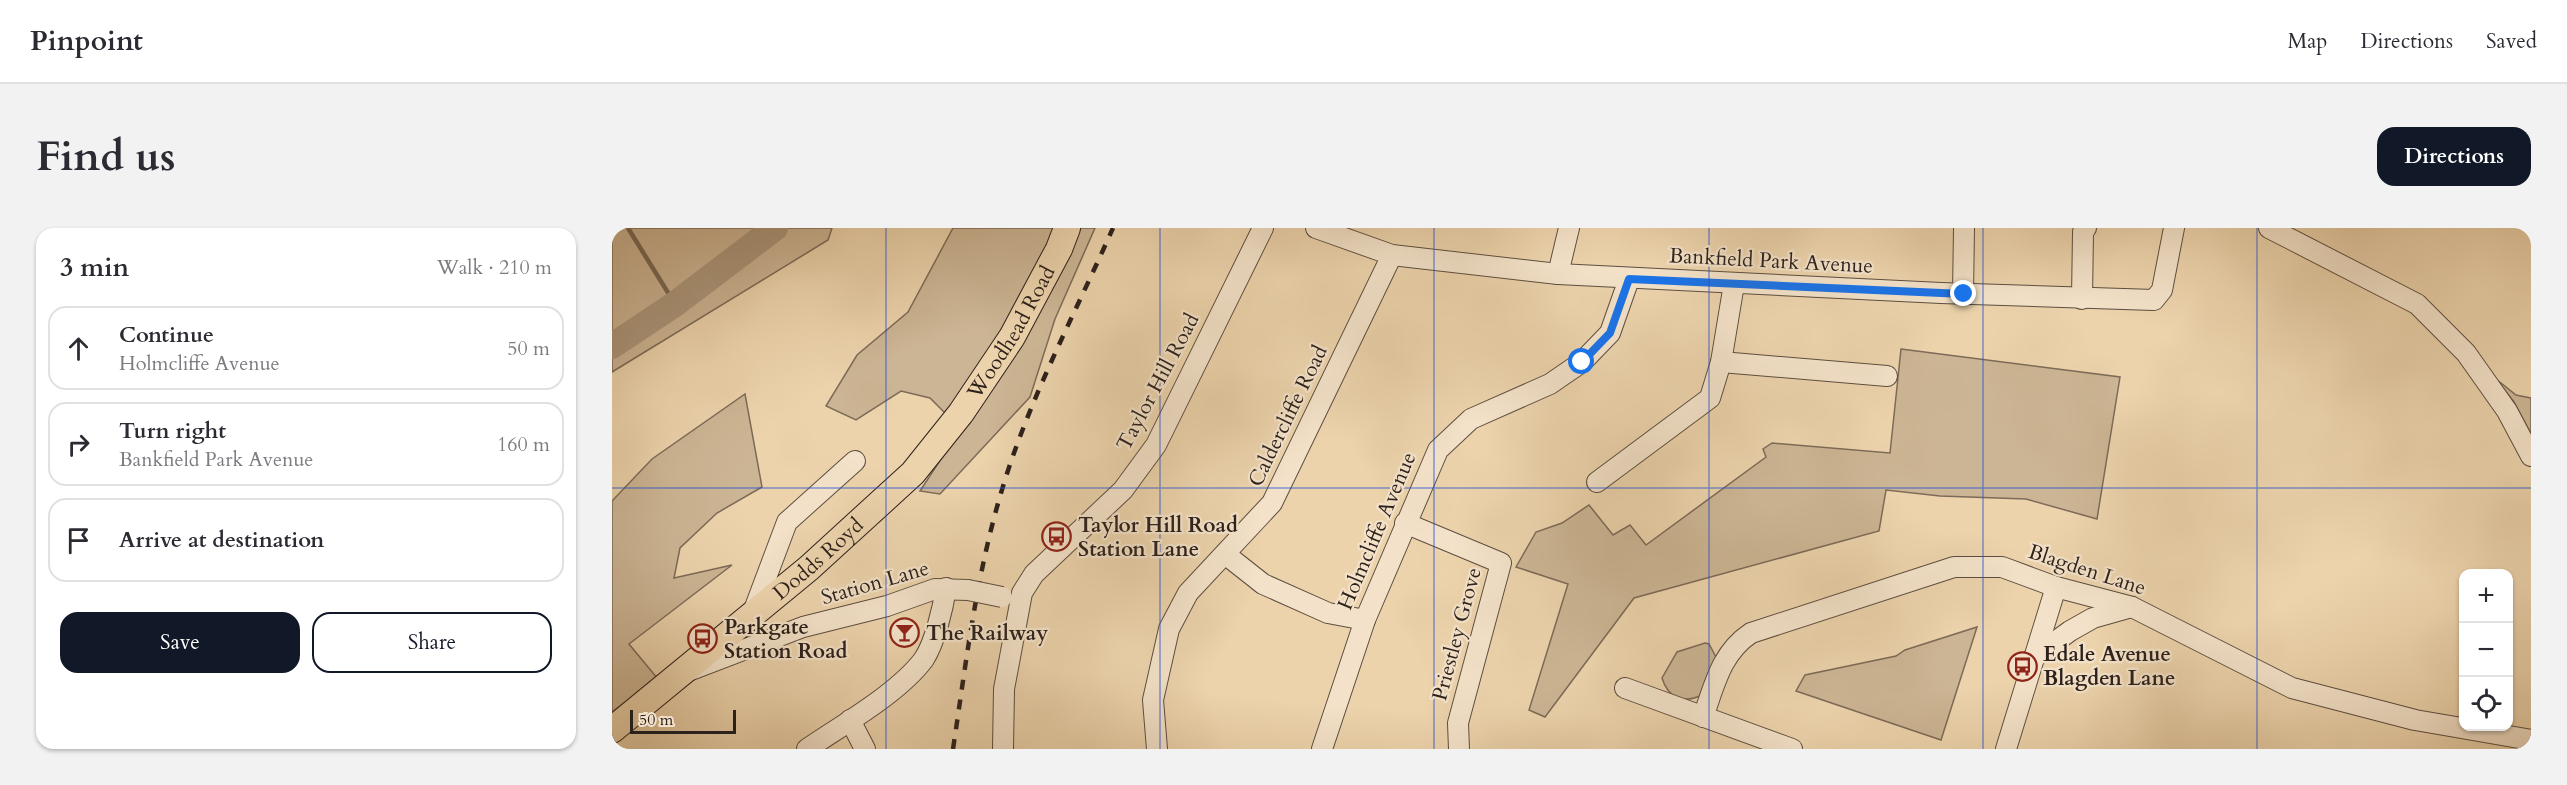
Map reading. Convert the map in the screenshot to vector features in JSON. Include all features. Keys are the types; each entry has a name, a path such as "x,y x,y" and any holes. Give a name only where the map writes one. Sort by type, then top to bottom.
{"main road":[{"name":"Woodhead Road","path":"947,430 1012,337 1059,249 1067,228"},
{"name":"Dodds Royd","path":"678,676 809,568 913,473 947,430"},
{"path":"612,730 678,676"}],"street":[{"name":"Taylor Hill Road","path":"1022,593 1034,574 1123,490 1156,445 1263,228"},
{"name":"Bankfield Park Avenue","path":"1316,228 1392,255 1558,274 1734,284 2154,300 2162,290 2174,228"},
{"path":"1558,274 1569,228"},
{"path":"1964,228 1964,294"},
{"path":"2082,299 2083,232 2086,228"},
{"path":"2268,228 2417,304 2466,353 2506,411 2531,456"},
{"name":"Caldercliffe Road","path":"1157,749 1153,700 1169,629 1188,593 1272,503 1392,255"},
{"name":"Holmcliffe Avenue","path":"1322,749 1365,620 1438,450 1471,419 1550,384 1582,362 1610,333 1629,279"},
{"path":"1597,482 1705,403 1714,391 1734,284"},
{"path":"1720,362 1863,367 1887,376"},
{"path":"752,615 787,522 855,461"},
{"name":"Priestley Grove","path":"1405,524 1501,563 1458,723 1459,749"},
{"path":"1225,554 1263,584 1328,613 1365,620"},
{"name":"Blagden Lane","path":"1703,717 1727,654 1736,642 1751,633 1779,622 1954,567 2002,567 2056,587 2132,607 2292,688 2506,742 2531,740"},
{"path":"2006,749 2056,587"},
{"path":"807,749 907,678 925,657 938,623 946,588"},
{"name":"Station Lane","path":"678,676 804,627 887,606 935,589 968,590 1002,597 1022,593"},
{"path":"1003,749 1004,689 1022,593"},
{"path":"2034,658 2070,631 2093,618 2132,607"},
{"path":"1625,688 1792,749"},
{"path":"850,720 866,749"}],"shaded area":[{"path":"612,228 832,228 828,240 612,372"},
{"path":"953,228 1095,228 1055,319 1030,397 940,494 920,491 945,453 945,413 930,398 901,391 856,420 826,406 857,355 908,312"},
{"path":"1901,349 2120,377 2097,519 2026,499 1940,496 1886,490 1879,531 1634,598 1545,717 1529,710 1568,584 1516,567 1536,532 1562,523 1589,505 1613,535 1630,525 1646,545 1766,457 1763,449 1772,443 1890,453"},
{"path":"2496,379 2516,395 2531,398 2531,434 2514,402"},
{"path":"745,394 762,487 717,513 680,548 674,578 732,565 629,644 658,679 612,712 612,501 652,459"},
{"path":"1977,627 1941,740 1796,691 1805,675 1896,656 1905,650"},
{"path":"1705,643 1709,644 1717,659 1702,695 1683,699 1672,695 1662,678 1677,652"}],"waterway":[{"path":"628,228 675,304"},
{"path":"612,346 675,304 775,228"}],"railway":[{"path":"953,749 978,588 1001,493 1024,425 1113,228"}],"place":[{"name":"Taylor Hill Road Station Lane","path":"1057,537"},
{"name":"The Railway","path":"905,633"},
{"name":"Parkgate Station Road","path":"703,639"},
{"name":"Edale Avenue Blagden Lane","path":"2022,666"}],"route":[{"path":"1582,362 1610,333 1629,279 1964,294"}]}
